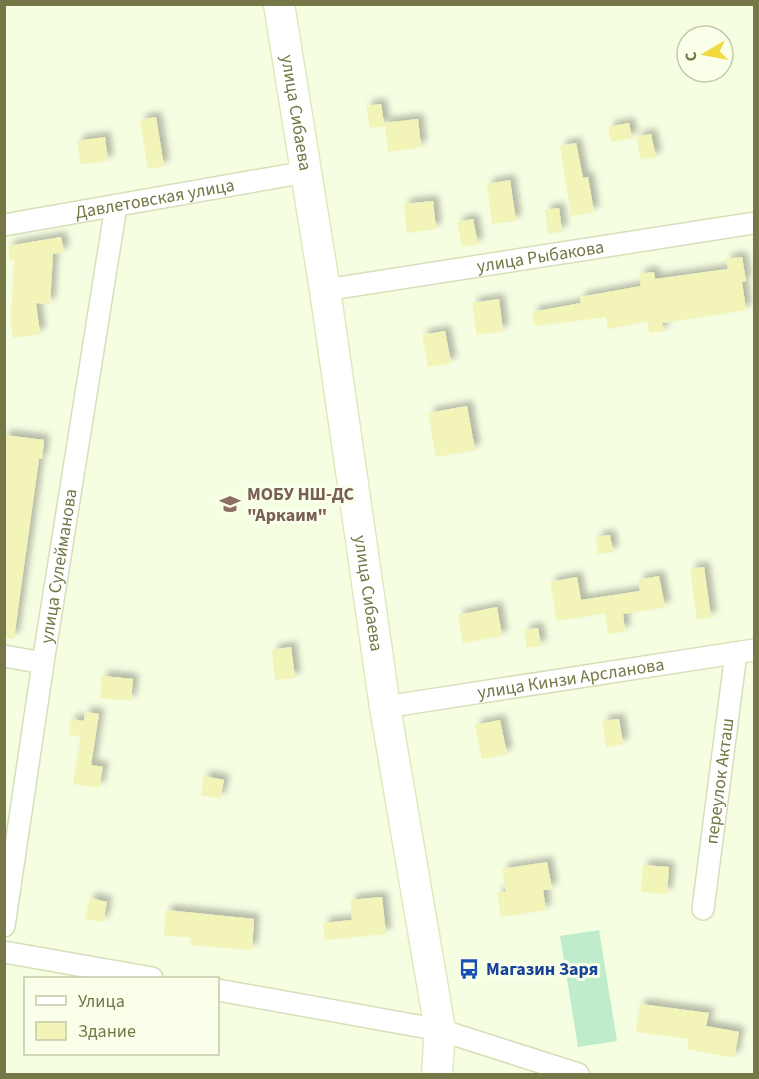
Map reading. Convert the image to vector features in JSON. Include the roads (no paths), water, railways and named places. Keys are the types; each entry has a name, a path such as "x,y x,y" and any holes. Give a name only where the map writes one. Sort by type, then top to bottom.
{"main road":[{"name":"улица Сибаева","path":"279,4 325,290 385,707 440,1030 437,1074"}],"street":[{"name":"Давлетовская улица","path":"4,225 306,172"},
{"name":"улица Сулейманова","path":"4,926 43,663 116,206"},
{"name":"улица Рыбакова","path":"325,290 754,222"},
{"name":"улица Кинзи Арсланова","path":"385,707 745,651"},
{"name":"переулок Акташ","path":"703,909 745,651"},
{"path":"4,656 43,663"},
{"path":"4,952 146,977"},
{"path":"219,990 440,1030 578,1074"}],"place":[{"name":"МОБУ НШ-ДС \"Аркаим\"","path":"230,504"},
{"name":"Магазин Заря","path":"469,969"}]}
